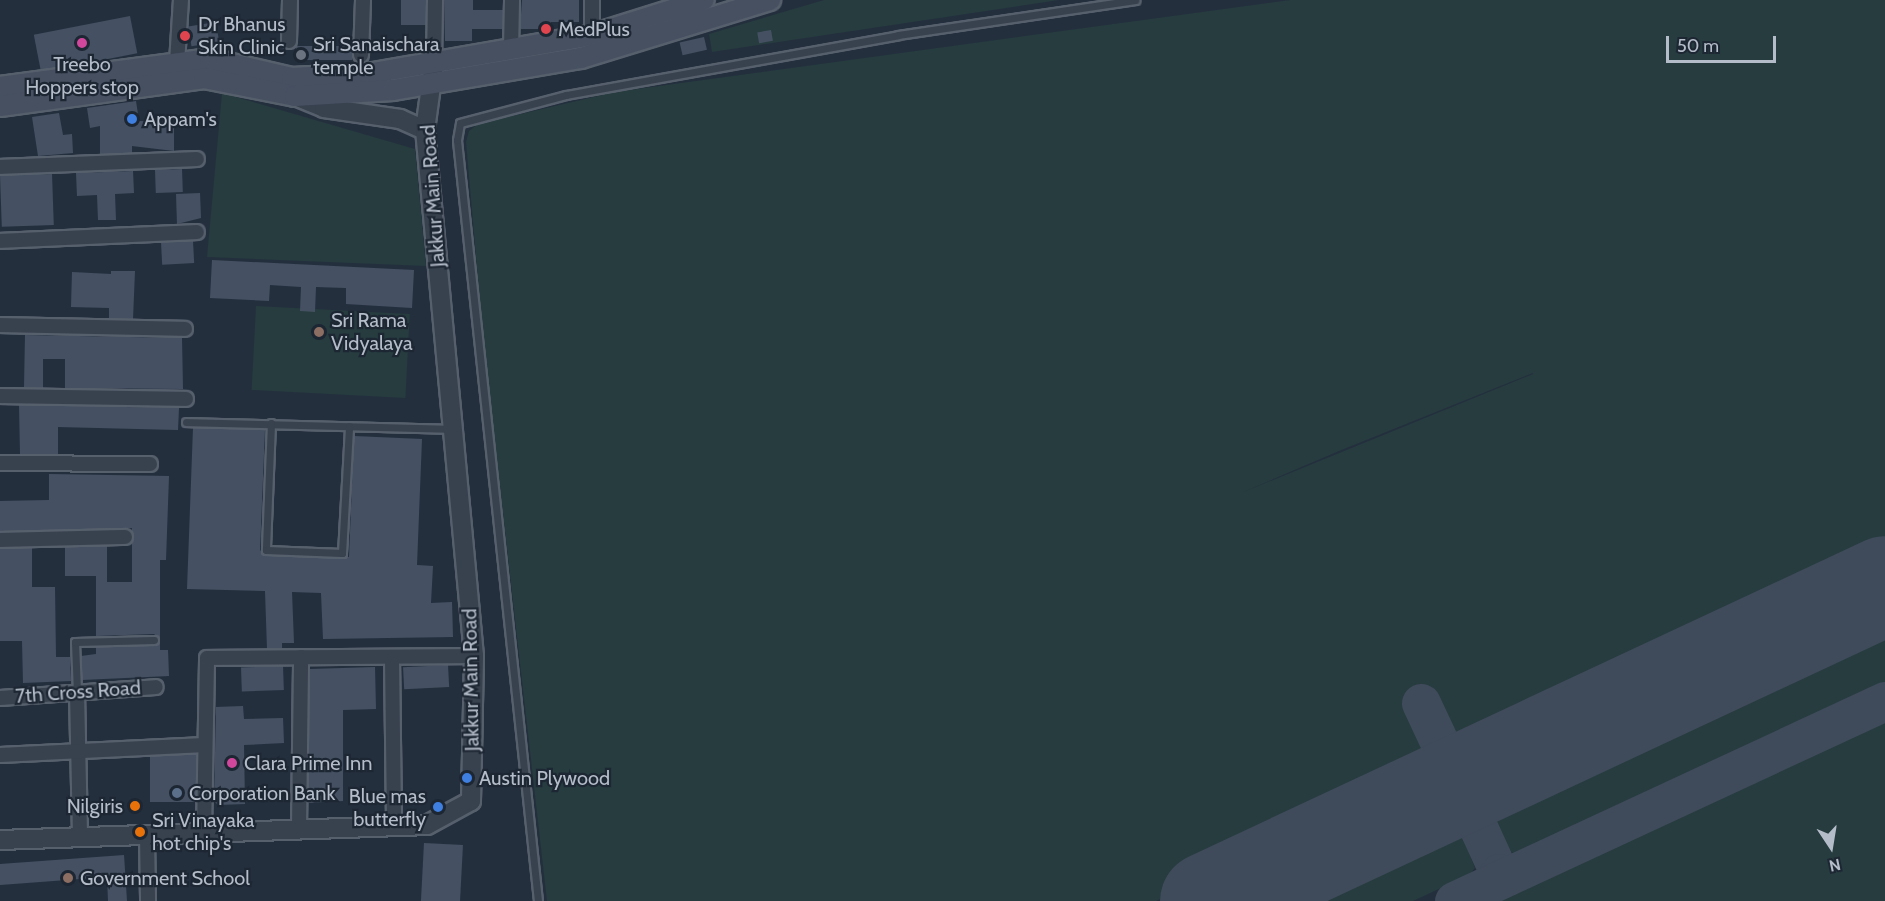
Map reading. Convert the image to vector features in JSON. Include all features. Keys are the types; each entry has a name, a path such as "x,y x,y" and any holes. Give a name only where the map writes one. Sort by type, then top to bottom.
{"main road":[{"path":"0,87 177,63 225,60 302,78 357,75 434,64 592,35 664,6 705,0"},
{"path":"0,106 204,78 296,96 350,95 433,84 581,58 770,0"}],"street":[{"path":"177,63 181,0"},
{"path":"290,0 290,41"},
{"path":"361,55 363,0"},
{"path":"434,64 435,0"},
{"path":"511,49 512,0"},
{"path":"592,0 592,35"},
{"name":"Jakkur Main Road","path":"0,840 427,825 471,801 474,656 425,130 434,64"},
{"path":"296,96 324,108 400,119 425,130"},
{"path":"0,167 197,159"},
{"path":"0,241 197,232"},
{"path":"0,325 185,329"},
{"path":"0,396 186,399"},
{"path":"0,463 150,464"},
{"path":"0,540 125,537"},
{"path":"204,833 207,658 474,656"},
{"path":"300,830 301,657"},
{"path":"392,657 394,826"},
{"name":"7th Cross Road","path":"0,698 156,687"},
{"path":"76,692 80,837"},
{"path":"0,755 78,753 205,745"},
{"path":"147,835 148,901"}],"lane":[{"path":"538,901 457,140 460,123 577,93 898,35 1136,0"},
{"path":"186,422 454,429"},
{"path":"271,423 266,550 277,551 342,553 349,426"},
{"path":"76,692 75,642 154,640"}],"green space":[{"path":"824,0 1059,0 712,52 709,34"},
{"path":"1290,0 1885,0 1885,562 1471,753 1459,746 1435,695 1406,708 1428,760 1427,773 1156,901 547,901 483,336 466,142 469,131 478,124 615,92","holes":["1533,374 1241,493 1339,451"]},
{"path":"222,93 415,149 426,266 207,257"},
{"path":"256,306 410,314 405,398 252,390"},
{"path":"1885,612 1885,684 1524,851 1513,853 1506,849 1488,807 1491,794"},
{"path":"1885,720 1885,901 1495,901 1548,876"},
{"path":"1448,817 1457,823 1475,868 1469,875 1413,901 1266,901"}],"building":[{"path":"401,0 426,0 426,25 401,25"},
{"path":"444,0 473,0 473,10 503,10 502,29 472,29 472,41 445,41"},
{"path":"522,0 579,0 579,22 551,22 551,29 520,29"},
{"path":"130,16 137,53 41,72 34,35"},
{"path":"216,22 219,42 191,46 188,26"},
{"path":"771,30 773,41 759,43 757,32"},
{"path":"704,37 707,50 683,55 680,43"},
{"path":"296,46 352,46 352,60 296,60"},
{"path":"136,101 139,121 174,122 174,151 132,146 132,153 100,154 100,126 90,128 87,108"},
{"path":"59,113 63,135 72,134 73,153 38,156 32,117"},
{"path":"182,169 183,192 156,193 155,170"},
{"path":"133,171 134,193 115,194 116,220 98,220 97,195 77,196 76,173"},
{"path":"52,174 54,225 2,227 0,176"},
{"path":"200,193 201,218 177,224 176,194"},
{"path":"193,241 194,263 162,265 161,243"},
{"path":"212,260 414,270 412,308 346,304 346,288 316,287 315,312 300,311 301,287 270,285 269,301 210,298"},
{"path":"111,271 135,271 133,319 109,318 109,308 71,307 72,272 111,274"},
{"path":"25,335 182,338 183,389 65,388 65,359 43,359 43,388 24,387"},
{"path":"19,405 179,408 178,430 58,427 58,454 20,454"},
{"path":"193,428 265,430 260,550 266,556 349,557 354,436 422,439 417,565 433,566 431,603 452,602 453,637 323,639 321,593 292,592 294,643 282,643 282,648 267,649 265,591 187,589"},
{"path":"49,474 169,476 166,560 160,560 160,639 154,634 96,636 96,576 65,576 65,547 107,546 107,582 132,582 132,528 0,531 0,501 49,500"},
{"path":"32,548 32,587 55,587 56,657 70,657 71,681 23,683 22,641 0,641 0,549"},
{"path":"160,639 160,650 168,650 169,676 82,680 81,656 96,654 96,647 154,646"},
{"path":"448,665 449,687 404,689 403,667"},
{"path":"283,666 284,690 242,691 241,667"},
{"path":"375,667 376,709 343,710 343,801 308,803 310,669"},
{"path":"243,706 244,719 283,718 284,743 244,745 245,804 218,805 214,801 216,707"},
{"path":"150,754 196,754 196,802 150,802"},
{"path":"424,843 463,845 460,901 421,901"},
{"path":"124,855 127,901 108,901 107,877 0,885 0,864"}],"taxiway":[{"path":"1454,901 1885,701"},
{"path":"1421,703 1450,765 1452,779 1448,789 1463,794 1499,873 1494,882"}],"runway":[{"path":"1209,901 1885,585"}],"place":[{"name":"MedPlus","path":"546,29"},
{"name":"Dr Bhanus Skin Clinic","path":"185,36"},
{"name":"Treebo Hoppers stop","path":"82,43"},
{"name":"Sri Sanaischara temple","path":"301,55"},
{"name":"Appam's","path":"132,119"},
{"name":"Sri Rama Vidyalaya","path":"319,332"},
{"name":"Clara Prime Inn","path":"232,763"},
{"name":"Austin Plywood","path":"467,778"},
{"name":"Corporation Bank","path":"177,793"},
{"name":"Nilgiris","path":"135,806"},
{"name":"Blue mas butterfly","path":"438,807"},
{"name":"Sri Vinayaka hot chip's","path":"140,832"},
{"name":"Government School","path":"68,878"}]}
